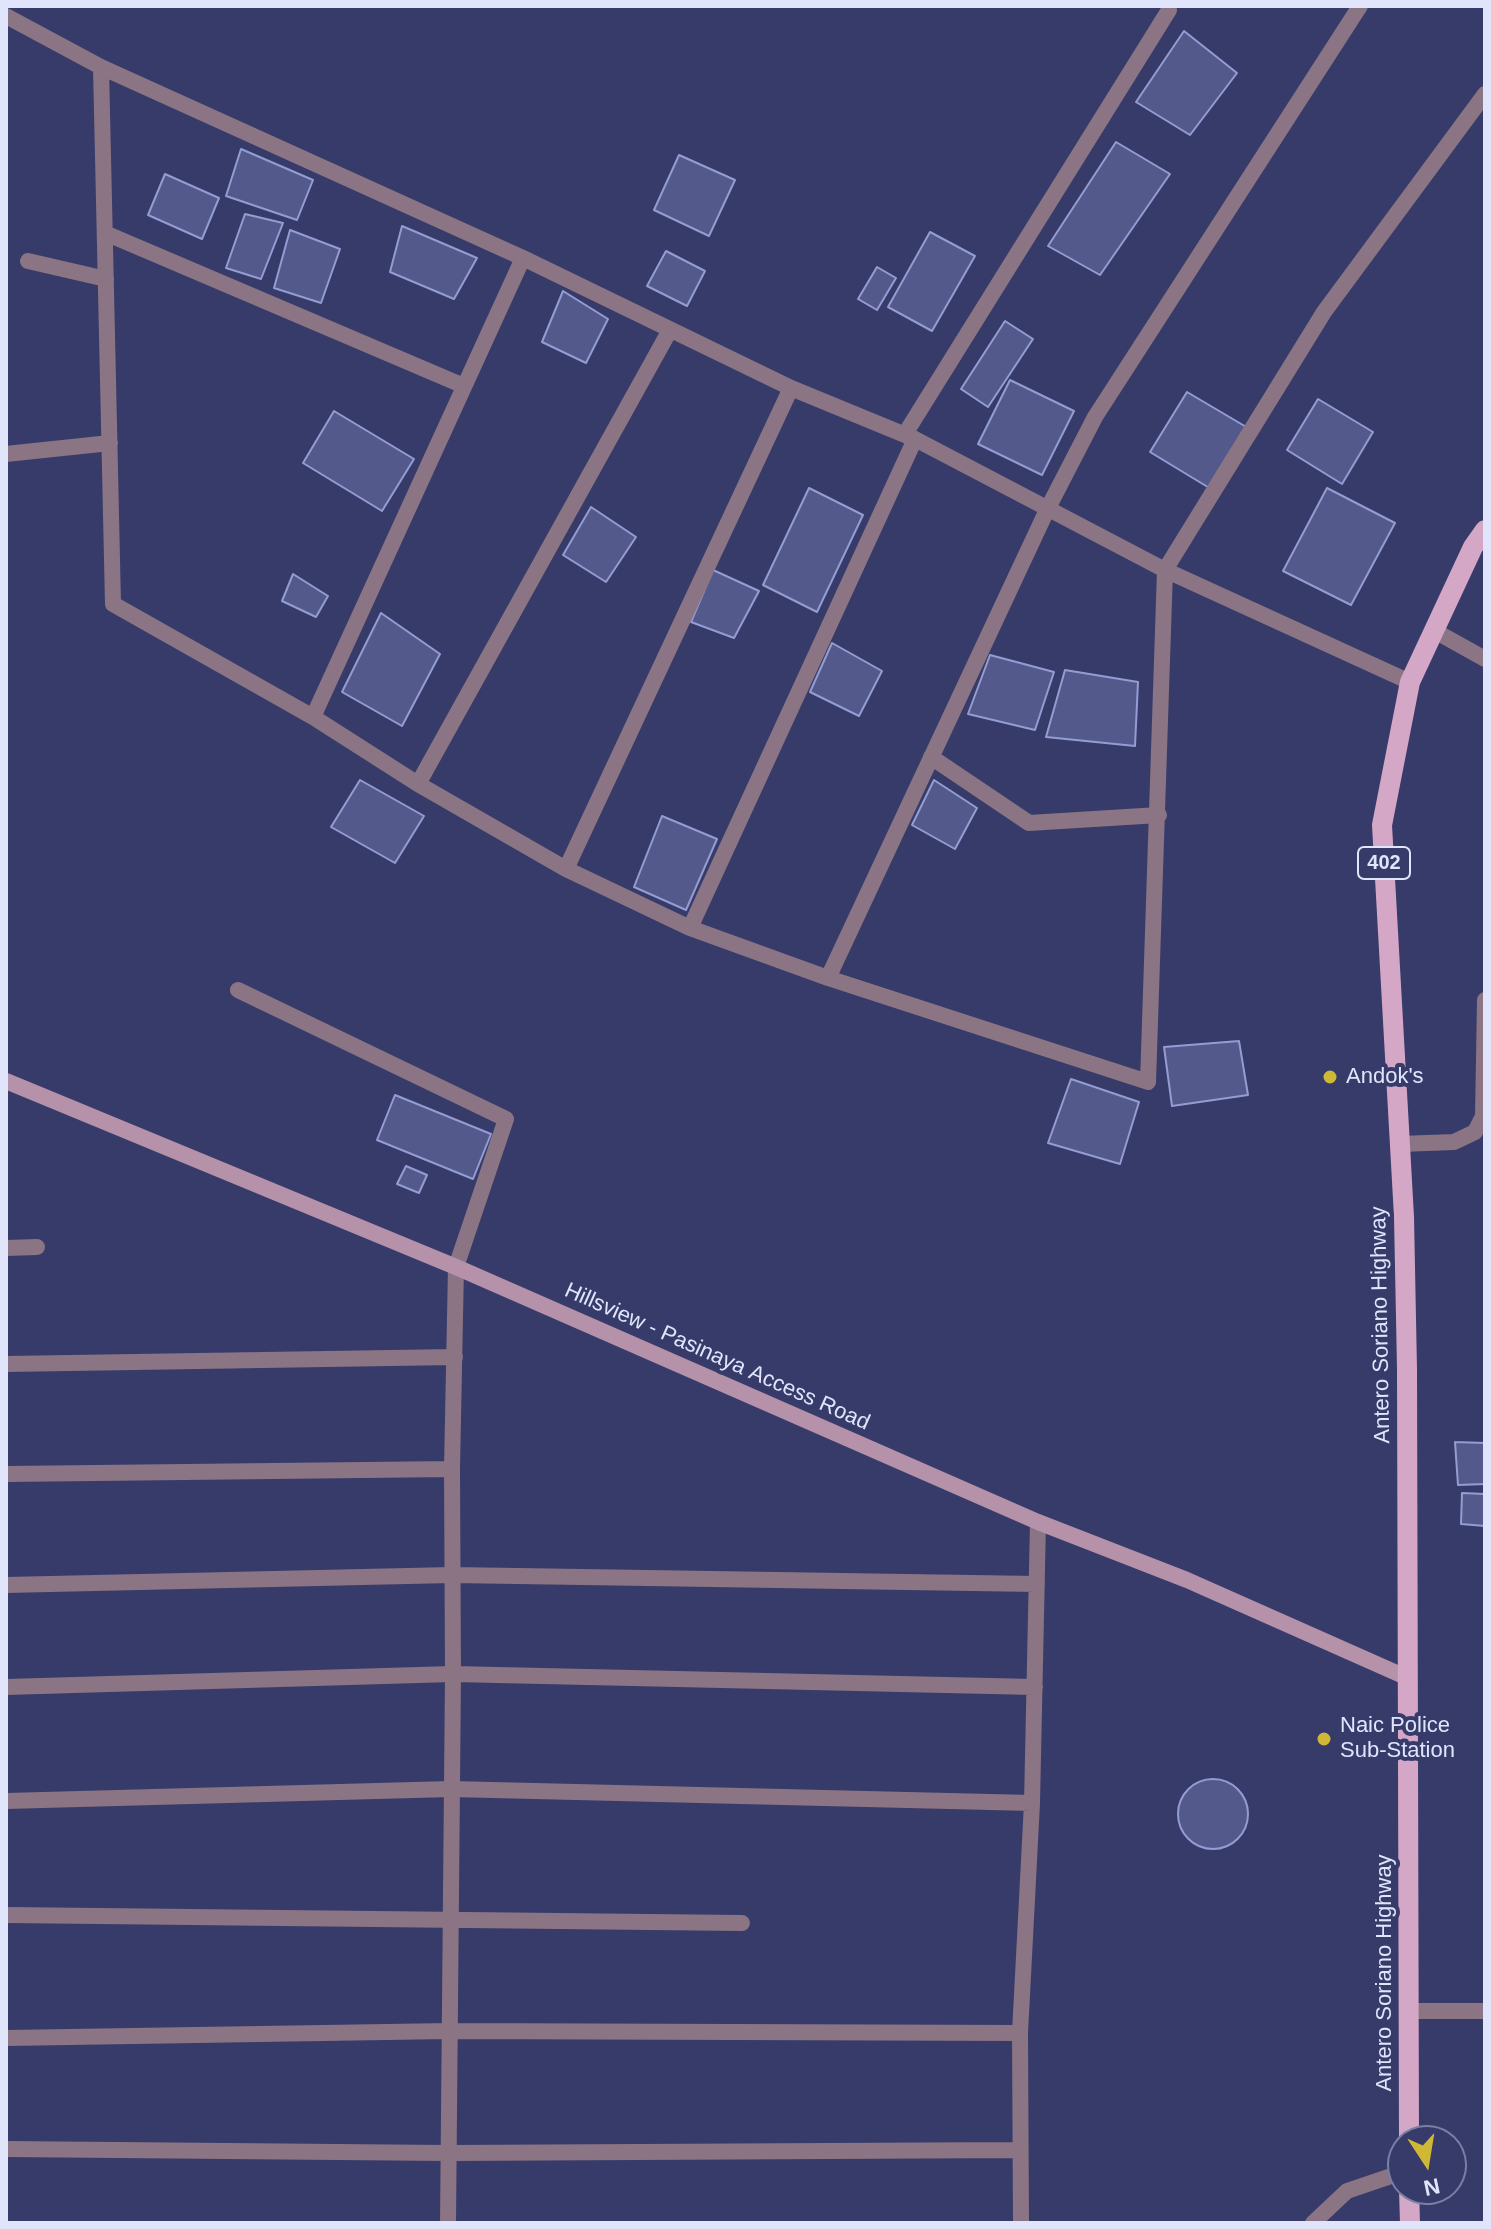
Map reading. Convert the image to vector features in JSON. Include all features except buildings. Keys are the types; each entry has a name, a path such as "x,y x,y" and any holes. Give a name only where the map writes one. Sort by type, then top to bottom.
{"main road":[{"name":"Antero Soriano Highway","path":"1409,2125 1404,1217 1382,825 1410,682 1473,547 1485,530"}],"street":[{"path":"828,978 1047,510 1095,417 1360,6"},
{"path":"690,928 910,437 1169,10"},
{"path":"6,16 101,67 523,258 791,388 910,437 1165,570 1410,682"},
{"path":"101,67 113,604 313,717 418,784 566,869 690,928 828,978 1148,1082 1165,570 1324,312 1485,94"},
{"path":"105,233 464,386"},
{"path":"313,717 523,258"},
{"path":"28,261 106,279"},
{"path":"418,784 670,330"},
{"path":"566,869 791,388"},
{"path":"6,454 110,443"},
{"path":"1433,630 1485,659"},
{"path":"931,757 1029,823 1159,815"},
{"path":"238,990 506,1119 456,1267 448,2223"},
{"path":"1400,1144 1454,1142 1475,1132 1483,1116 1485,1000"},
{"name":"Hillsview - Pasinaya Access Road","path":"6,1081 456,1267 1038,1522 1187,1580 1408,1678"},
{"path":"6,1248 37,1247"},
{"path":"6,1364 455,1357"},
{"path":"6,1474 452,1469"},
{"path":"1021,2223 1020,2033 1032,1803 1038,1522"},
{"path":"6,1585 452,1575 1037,1584"},
{"path":"6,1687 453,1674 1035,1687"},
{"path":"6,1801 451,1789 1032,1803"},
{"path":"6,1915 742,1923"},
{"path":"1409,2011 1485,2011"},
{"path":"6,2038 450,2031 1020,2033"},
{"path":"6,2149 448,2153 1019,2150"},
{"path":"1313,2223 1347,2191 1387,2177"}],"place":[{"name":"Andok's","path":"1330,1077"},
{"name":"Naic Police Sub-Station","path":"1324,1739"}]}
